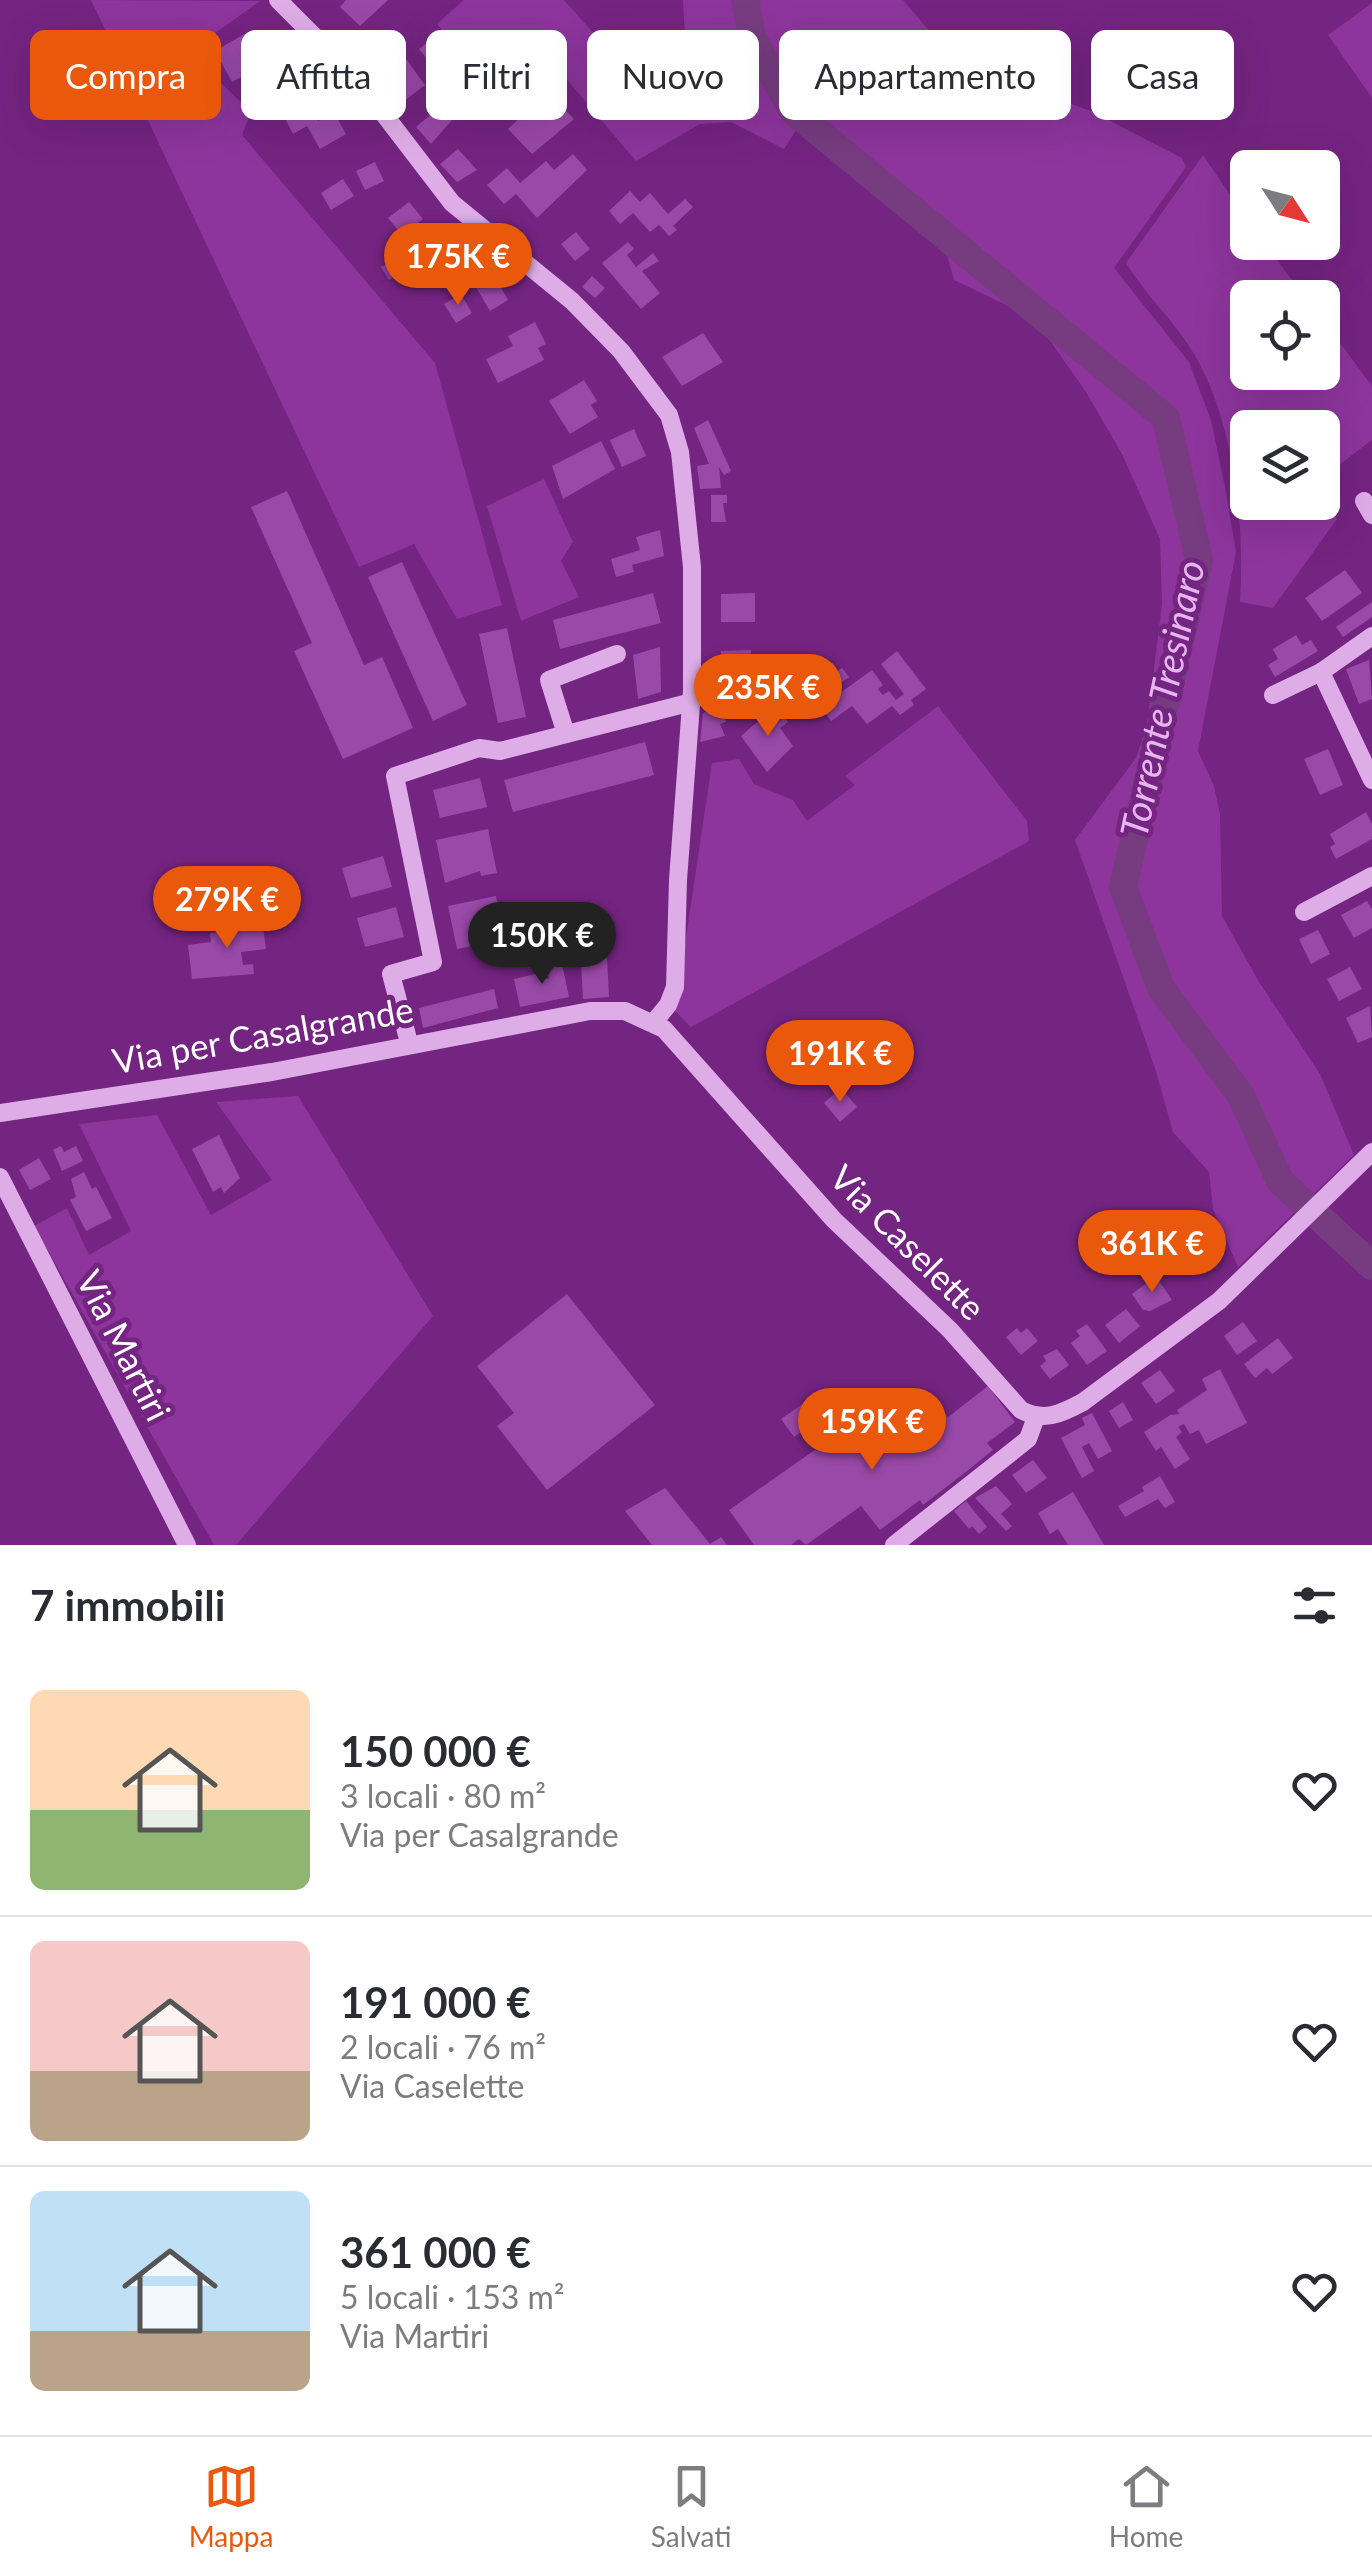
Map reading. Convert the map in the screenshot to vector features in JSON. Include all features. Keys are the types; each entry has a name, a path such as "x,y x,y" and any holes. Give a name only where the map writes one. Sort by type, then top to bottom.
{"street":[{"path":"278,0 357,79 452,203 572,301 621,350 669,415 680,452 692,568 692,702 678,880 675,988 668,1006 654,1022"},
{"path":"1273,695 1321,672 1372,636"},
{"path":"566,734 549,680 617,654"},
{"path":"1321,672 1372,780"},
{"path":"407,1035 391,974 433,962 395,776 479,748 500,751 692,702"},
{"path":"1304,912 1372,876"},
{"name":"Via per Casalgrande","path":"0,1114 272,1072 590,1011 626,1011 654,1022"},
{"name":"Via Caselette","path":"654,1022 680,1045 834,1220 950,1330 1021,1410 1036,1416"},
{"path":"894,1545 1028,1439 1036,1416 1061,1414 1083,1402 1242,1281 1372,1152"},
{"name":"Via Martiri","path":"0,1176 187,1545"}],"shaded area":[{"path":"91,0 260,1 220,30 105,30"},
{"path":"464,0 564,0 591,30 587,30 587,103 567,80 567,30 442,30 437,24"},
{"path":"683,0 903,0 929,30 779,30 779,120 1071,120 1071,104 1091,111 1091,120 1108,120 1182,158 1186,167 1114,268 1189,362 1211,420 1236,552 1198,751 1214,786 1220,814 1222,916 1259,982 1320,1074 1354,1155 1238,1267 1213,1209 1209,1172 1173,1132 1155,1068 1075,840 1136,758 1147,725 1162,604 1160,539 1122,454 1086,392 1034,318 954,280 945,248 796,130 784,149 731,122 700,124 636,161 601,120 759,120 759,30 685,30"},
{"path":"1372,3 1372,98 1328,35"},
{"path":"221,83 241,102 241,120 248,120 242,135 435,363 502,605 457,619 414,544 359,567 148,120 221,120"},
{"path":"1203,155 1230,195 1230,260 1277,260 1292,280 1230,280 1230,390 1340,390 1340,343 1372,386 1372,440 1340,464 1340,410 1230,410 1230,452 1206,376 1184,338 1126,263"},
{"path":"544,479 573,542 561,561 579,597 521,621 487,506"},
{"path":"1239,520 1336,520 1273,608 1240,602"},
{"path":"938,706 1027,821 1029,841 691,1027 675,1011 712,763 739,759 754,784 793,800 807,821 855,785 845,776"},
{"path":"298,1096 433,1316 236,1545 214,1545 34,1226 67,1208 89,1255 131,1231 79,1124 157,1115 211,1215 272,1180 216,1102"}],"building":[{"path":"346,0 388,0 360,26 340,7"},
{"path":"241,36 241,77 232,82 221,62 221,48"},
{"path":"406,59 425,85 406,99"},
{"path":"567,112 574,119 532,154 508,129 517,120 567,120"},
{"path":"426,119 452,120 431,144 416,127"},
{"path":"286,120 338,120 346,134 320,149 307,126 293,134"},
{"path":"458,149 477,170 457,182 440,164"},
{"path":"573,154 587,170 537,218 516,194 504,204 487,185 507,168 520,183 546,161 554,170"},
{"path":"375,162 384,181 365,190 356,171"},
{"path":"343,179 354,196 331,210 321,193"},
{"path":"630,191 640,202 650,193 668,214 685,199 693,207 673,226 677,230 669,236 659,225 650,232 633,213 620,224 609,211"},
{"path":"409,202 423,219 402,235 388,218"},
{"path":"576,232 590,249 575,261 561,244"},
{"path":"453,242 461,258 434,272 425,257"},
{"path":"628,242 634,249 627,255 636,267 653,253 659,261 642,271 660,293 641,309 602,263"},
{"path":"406,253 413,265 389,280 381,267"},
{"path":"492,271 508,300 490,311 473,282"},
{"path":"592,276 605,288 595,298 582,287"},
{"path":"461,294 472,313 456,323 444,304"},
{"path":"535,322 546,344 538,348 544,360 498,383 486,359 513,346 508,336"},
{"path":"703,333 723,362 682,386 662,357"},
{"path":"584,380 597,401 591,405 598,417 570,434 549,401"},
{"path":"708,420 731,471 724,475 719,467 721,488 700,489 697,466 709,464 694,428"},
{"path":"634,429 646,456 622,467 610,440"},
{"path":"601,441 615,469 563,499 552,466"},
{"path":"287,491 364,665 382,657 413,728 343,759 294,651 312,643 251,507"},
{"path":"711,495 727,495 727,503 723,503 726,522 711,522"},
{"path":"660,530 664,556 632,565 634,572 616,577 611,559 640,550 636,537"},
{"path":"402,562 467,705 433,721 368,577"},
{"path":"1345,570 1362,593 1322,621 1305,598"},
{"path":"653,593 661,623 560,649 553,620"},
{"path":"755,593 755,622 721,622 721,594"},
{"path":"1372,602 1372,617 1343,637 1336,627"},
{"path":"507,628 526,717 498,723 479,634"},
{"path":"1296,635 1302,645 1311,640 1318,651 1275,677 1268,665 1278,659 1273,649"},
{"path":"660,647 661,692 638,699 633,655"},
{"path":"751,650 750,671 720,673 721,651"},
{"path":"897,651 926,689 911,700 914,705 900,715 892,706 867,724 852,706 831,721 824,711 840,693 872,670 883,685 878,689 883,695 889,691 896,700 904,694 881,664"},
{"path":"1369,660 1372,699 1359,704 1346,669"},
{"path":"842,668 849,677 825,694 818,685"},
{"path":"720,706 726,722 720,724 725,736 700,742 703,713"},
{"path":"776,706 788,722 780,728 793,746 767,772 741,736"},
{"path":"645,742 654,775 513,812 504,780"},
{"path":"1328,749 1343,785 1320,795 1304,759"},
{"path":"480,778 487,807 440,818 433,790"},
{"path":"1366,812 1372,824 1372,839 1336,859 1330,847 1335,844 1330,834"},
{"path":"488,829 497,873 481,876 480,871 445,883 436,840"},
{"path":"383,856 392,887 351,898 342,868"},
{"path":"496,896 505,940 457,949 448,906"},
{"path":"1367,901 1372,909 1372,928 1354,938 1341,915"},
{"path":"396,907 404,937 365,947 357,918"},
{"path":"569,914 573,935 557,938 562,959 543,963 542,957 532,959 527,927"},
{"path":"262,919 266,949 241,952 243,965 253,964 254,974 192,979 188,945 211,942 210,933 233,930 232,923"},
{"path":"1318,930 1330,954 1311,964 1299,939"},
{"path":"607,958 609,997 583,999 581,963"},
{"path":"562,964 569,997 520,1007 514,979 540,973 542,980 549,978 546,968"},
{"path":"1350,967 1362,989 1339,1001 1327,979"},
{"path":"494,989 498,1008 423,1028 419,1008"},
{"path":"1370,1006 1372,1037 1358,1043 1346,1018"},
{"path":"841,1088 857,1107 840,1122 824,1103"},
{"path":"219,1135 240,1178 224,1193 221,1187 213,1192 192,1149"},
{"path":"61,1146 64,1152 76,1146 83,1161 62,1171 53,1150"},
{"path":"39,1158 51,1179 30,1190 19,1170"},
{"path":"84,1172 112,1218 86,1231 70,1200 76,1197 71,1179"},
{"path":"1156,1276 1172,1300 1150,1311 1143,1310 1132,1294"},
{"path":"567,1294 655,1405 547,1490 497,1426 514,1413 477,1366"},
{"path":"1126,1309 1140,1326 1119,1343 1105,1325"},
{"path":"1243,1322 1257,1341 1237,1355 1224,1336"},
{"path":"1087,1324 1107,1351 1087,1365 1071,1343 1080,1336 1076,1331"},
{"path":"1017,1328 1021,1333 1027,1328 1038,1341 1021,1355 1006,1337"},
{"path":"1278,1338 1293,1358 1272,1374 1267,1368 1255,1378 1244,1364"},
{"path":"1057,1349 1069,1365 1050,1379 1040,1366 1046,1361 1043,1356"},
{"path":"1220,1369 1247,1423 1206,1444 1199,1430 1190,1434 1184,1424 1178,1427 1182,1432 1176,1437 1190,1459 1175,1469 1161,1447 1156,1451 1144,1432 1170,1415 1179,1414 1177,1410 1207,1390 1202,1379"},
{"path":"1160,1370 1175,1391 1156,1404 1141,1383"},
{"path":"988,1386 1015,1422 987,1443 993,1450 967,1471 923,1505 920,1500 880,1530 861,1506 806,1545 799,1539 791,1545 754,1545 729,1510 859,1419 879,1446 936,1403 948,1417"},
{"path":"817,1394 830,1411 794,1437 781,1419"},
{"path":"1123,1402 1133,1420 1119,1428 1109,1411"},
{"path":"1092,1413 1112,1451 1098,1459 1089,1443 1082,1447 1094,1471 1082,1478 1061,1438 1085,1425 1082,1418"},
{"path":"1033,1460 1047,1478 1026,1493 1012,1475"},
{"path":"1160,1476 1175,1502 1165,1508 1158,1499 1125,1517 1118,1506"},
{"path":"996,1486 1012,1504 1001,1514 1012,1526 1006,1531 975,1498"},
{"path":"665,1488 710,1544 721,1537 727,1545 652,1545 625,1511"},
{"path":"1073,1492 1104,1545 1068,1545 1058,1529 1050,1534 1038,1513"},
{"path":"966,1501 987,1527 979,1534 972,1526 969,1529 954,1511"}],"waterway":[{"name":"Torrente Tresinaro","path":"745,0 752,37 793,111 1166,418 1199,560 1123,887 1161,988 1241,1096 1280,1181 1372,1266"}]}
